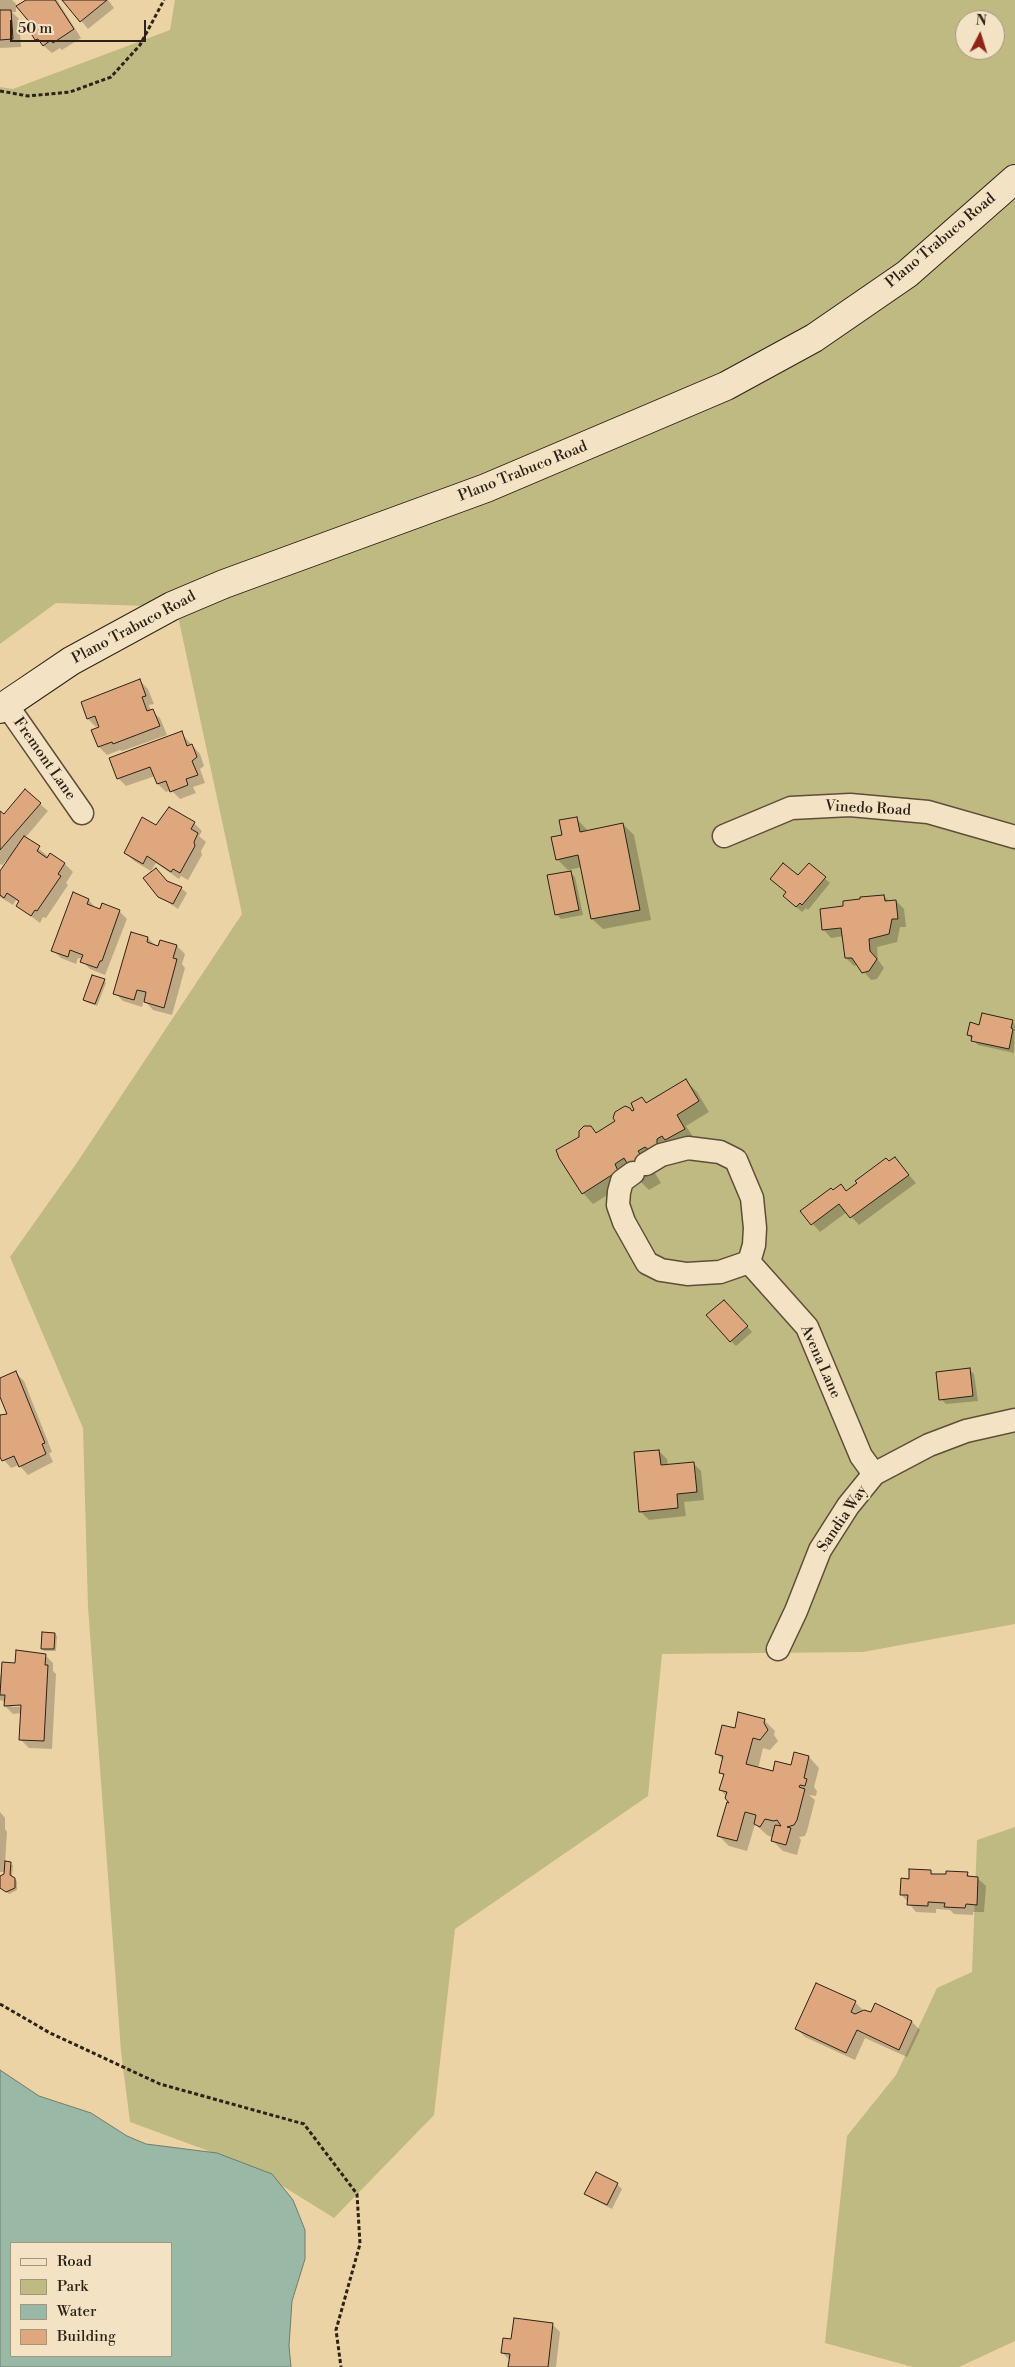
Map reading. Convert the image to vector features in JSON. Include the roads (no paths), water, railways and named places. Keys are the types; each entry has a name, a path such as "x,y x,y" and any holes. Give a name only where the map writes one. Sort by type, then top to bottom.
{"street":[{"name":"Plano Trabuco Road","path":"3,707 71,661 172,606 232,581 486,488 726,386 814,338 907,274 1015,178"},
{"name":"Fremont Lane","path":"3,707 82,813"},
{"name":"Vinedo Road","path":"724,836 791,808 850,805 928,812 1015,837"},
{"path":"688,1148 720,1152 736,1160 752,1198 755,1228 754,1245 749,1262 720,1272 687,1274 661,1270 647,1263 624,1222 618,1206 622,1180 661,1155 688,1148"},
{"name":"Avena Lane","path":"749,1262 807,1327 861,1456 874,1474"},
{"name":"Sandia Way","path":"778,1650 820,1550 848,1506 874,1474 930,1445 966,1431 1015,1420"}],"water":[{"path":"0,2070 39,2096 91,2113 127,2136 146,2144 217,2153 272,2174 293,2200 305,2230 305,2259 292,2301 289,2346 291,2367 0,2367"}]}
